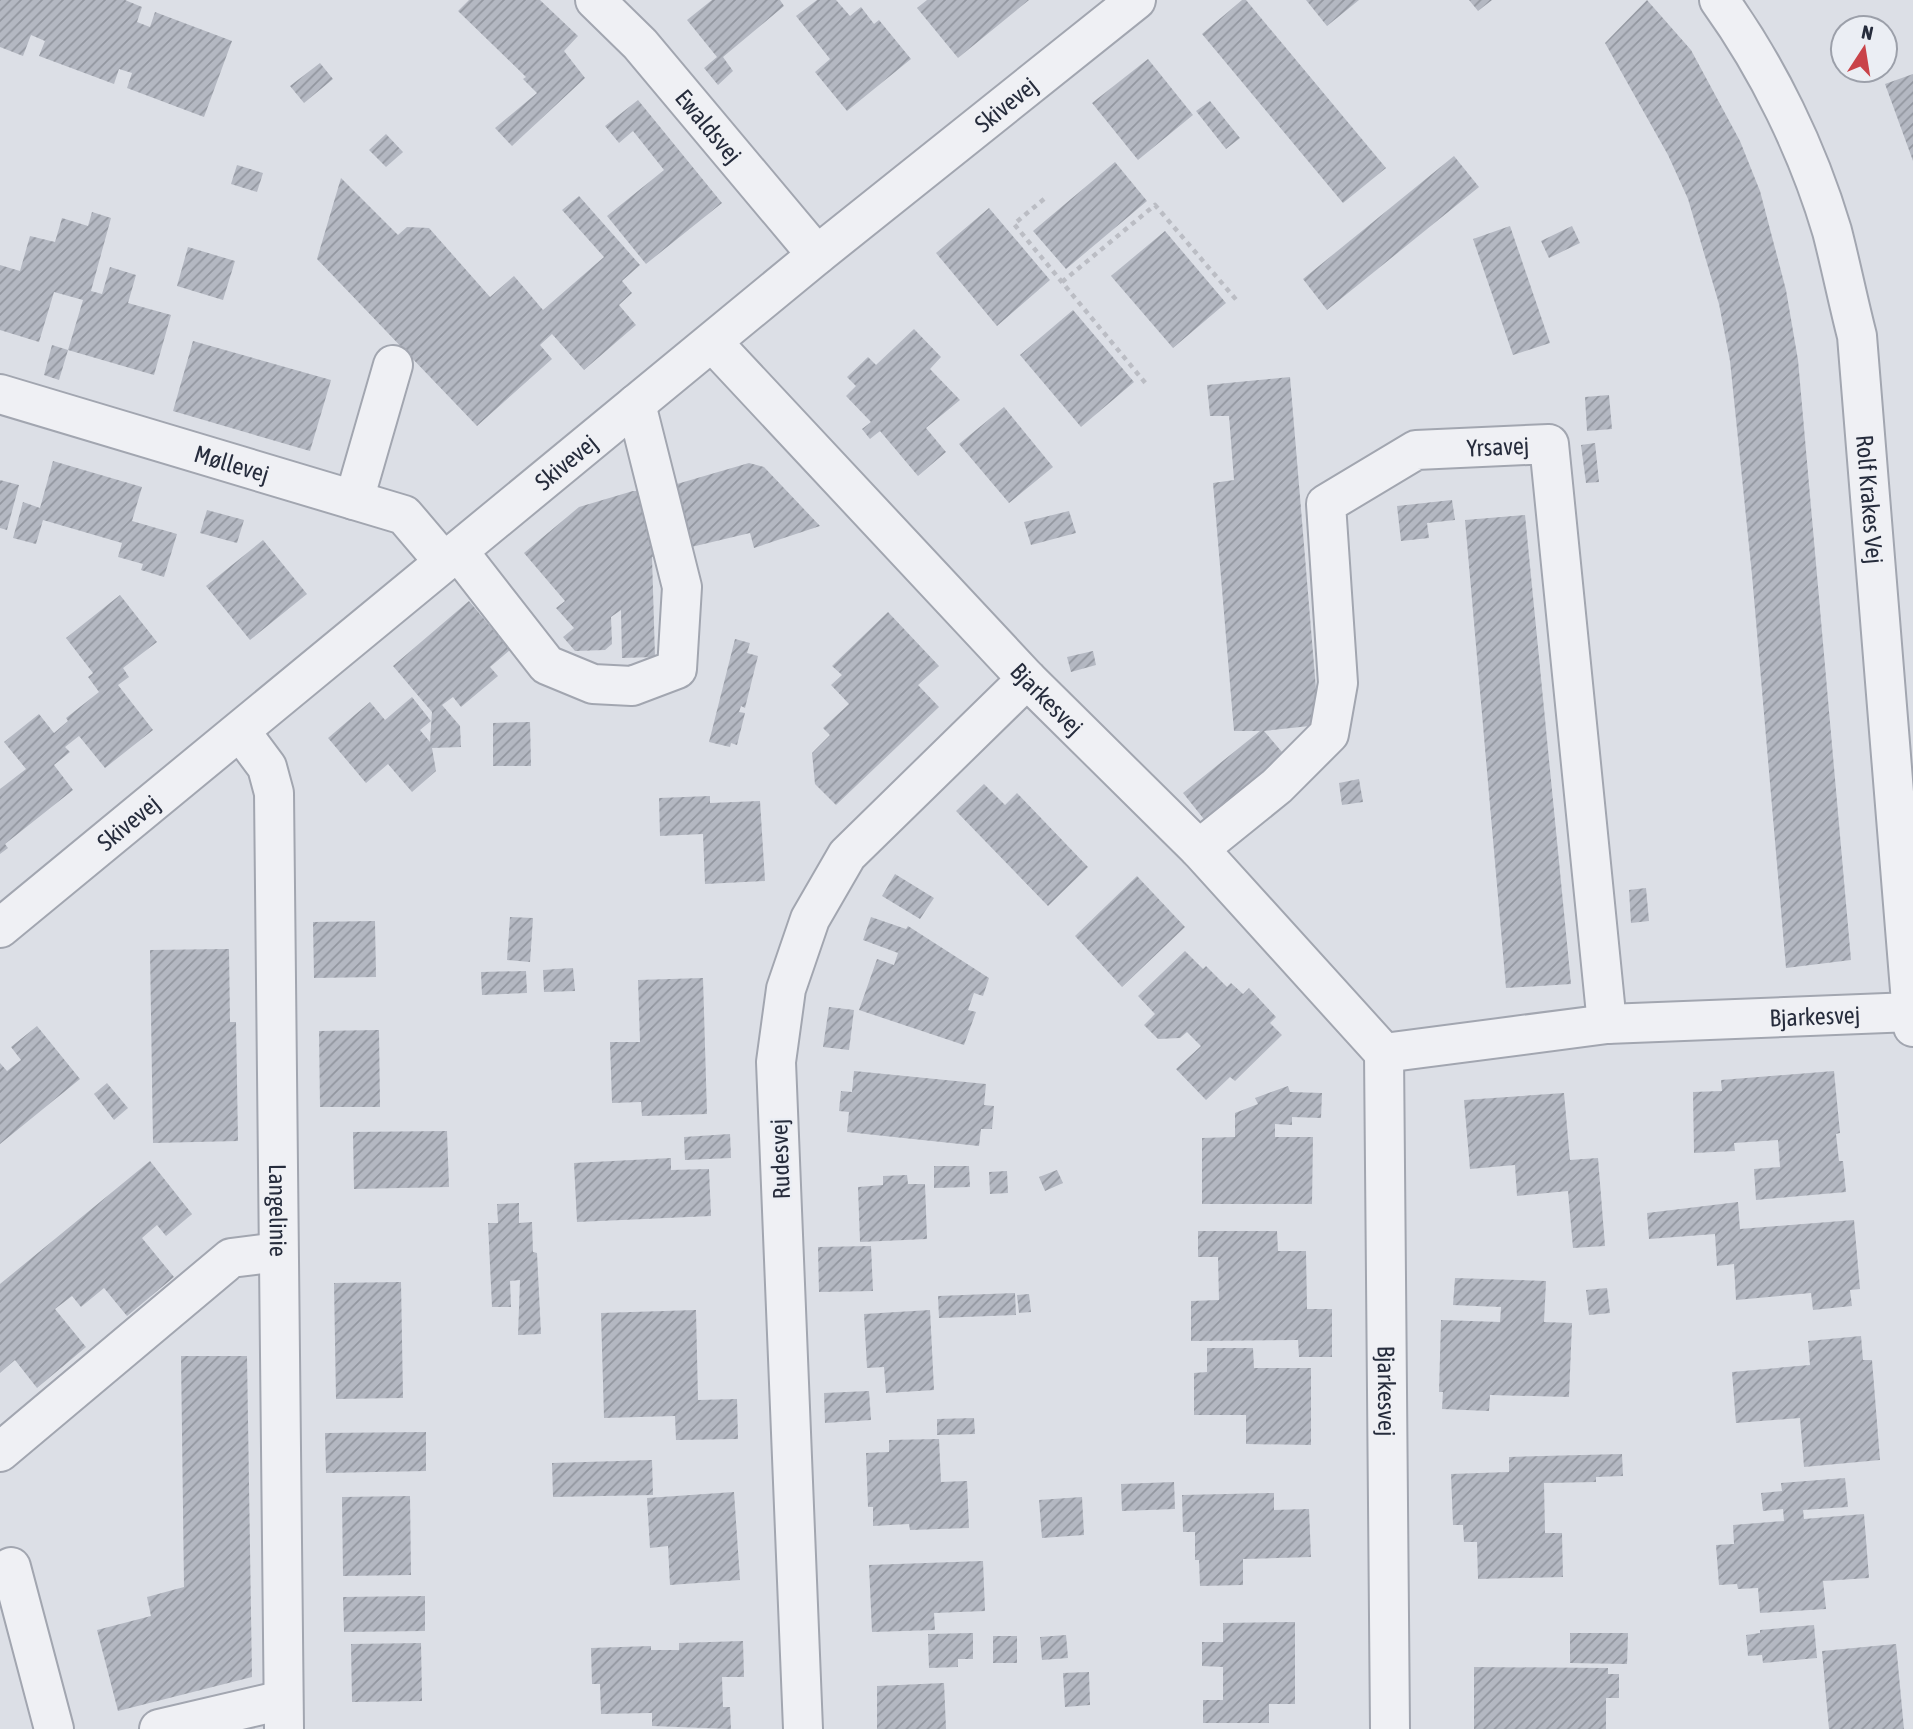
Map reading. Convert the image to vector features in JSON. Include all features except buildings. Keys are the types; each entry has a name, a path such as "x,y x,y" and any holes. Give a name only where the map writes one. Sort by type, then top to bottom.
{"street":[{"name":"Ewaldsvej","path":"595,0 640,44 817,255"},
{"name":"Skivevej","path":"0,928 636,404 713,344 817,255 1136,0"},
{"name":"Rolf Krakes Vej","path":"1719,0 1741,31 1793,128 1831,230 1857,336 1907,883 1912,1020"},
{"name":"Bjarkesvej","path":"713,344 1027,679 1199,849 1384,1053 1390,1729"},
{"path":"354,500 393,365"},
{"name":"Møllevej","path":"0,394 404,515 451,556 547,665 593,684 632,686 677,669 682,587 636,404"},
{"name":"Yrsavej","path":"1199,849 1277,786 1329,734 1338,683 1326,504 1416,450 1549,444 1607,1024"},
{"name":"Rudesvej","path":"803,1729 776,1062 786,989 810,919 847,855 1027,679"},
{"name":"Langelinie","path":"159,1729 284,1714 274,793 267,767 241,732"},
{"name":"Bjarkesvej","path":"1384,1053 1607,1024 1912,1020"},
{"path":"0,1452 231,1258 278,1252"},
{"path":"11,1566 54,1729"}],"path":[{"path":"1044,199 1014,224 1147,385"},
{"path":"1062,282 1155,205 1239,303"}]}
